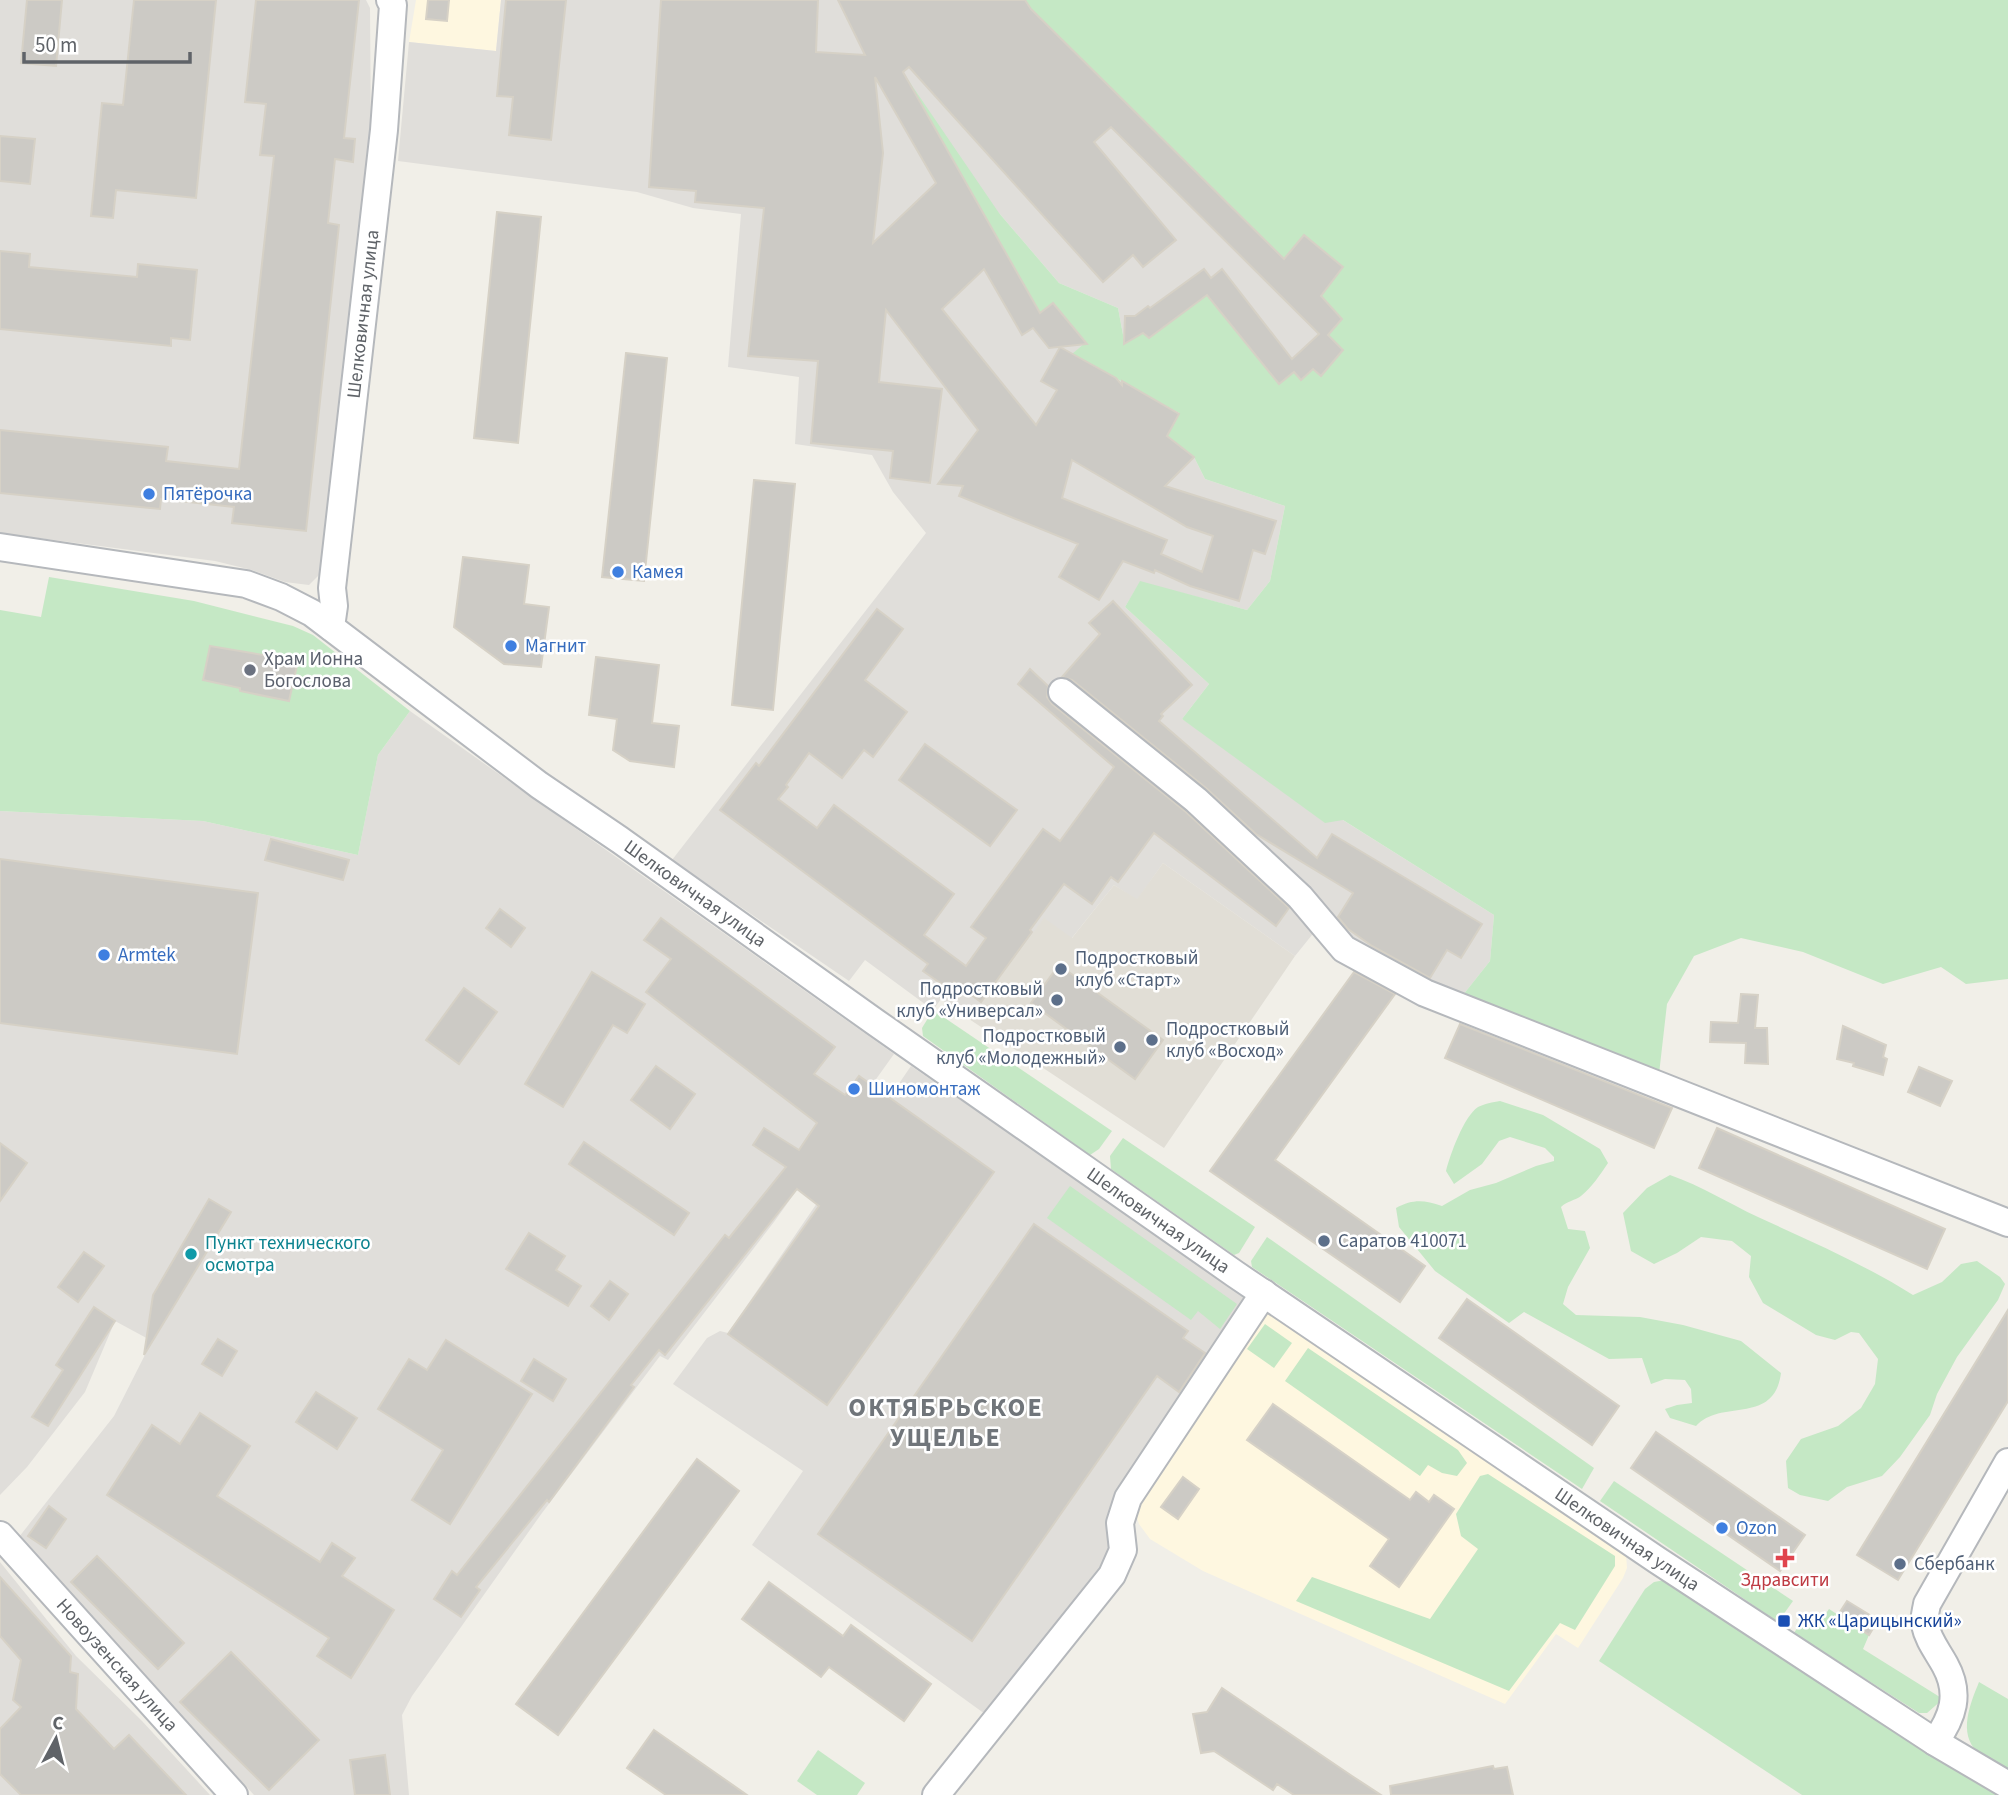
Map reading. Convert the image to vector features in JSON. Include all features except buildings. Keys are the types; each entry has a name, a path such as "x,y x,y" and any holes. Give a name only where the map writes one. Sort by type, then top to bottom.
{"street":[{"name":"Шелковичная улица","path":"331,627 334,607 332,587 384,130 393,5 390,0"},
{"name":"Шелковичная улица","path":"0,547 246,584 281,597 312,613 539,785 1264,1293 1592,1517 1935,1742 2008,1785"},
{"path":"1062,692 1196,800 1300,897 1345,949 1425,993 2008,1223"},
{"path":"936,1795 1112,1575 1123,1550 1120,1522 1128,1498 1264,1293"},
{"path":"1935,1742 1948,1723 1955,1701 1947,1668 1931,1642 1924,1623 1927,1604 2008,1462"},
{"name":"Новоузенская улица","path":"0,1535 234,1795"}],"shaded area":[{"path":"0,0 366,0 370,8 371,144 321,573 309,585 285,582 215,561 0,533"},
{"path":"416,0 501,0 496,51 409,42"},
{"path":"501,0 1025,0 1284,259 1304,235 1343,267 1343,350 1321,376 1149,338 1124,340 1118,308 1059,283 999,213 1040,313 1053,303 1086,342 1073,354 1179,414 1167,436 1194,457 1205,479 1285,506 1270,581 1247,610 1140,582 1125,607 1209,684 1182,719 1494,915 1490,961 1459,1000 1320,925 1295,956 1163,863 1137,900 1114,885 1071,939 1044,919 969,1019 941,999 933,1010 865,960 849,981 672,860 926,533 893,492 872,455 795,444 799,377 728,367 741,214 693,208 637,192 398,161 409,42 496,51"},
{"path":"410,711 894,1054 774,1222 668,1360 660,1356 542,1513 412,1696 402,1715 409,1795 254,1795 19,1537 114,1416 152,1341 115,1321 85,1392 27,1467 0,1495 0,811 203,821 358,855 378,755"},
{"path":"1163,863 1295,956 1164,1148 969,1019 1044,918 1072,938 1114,885 1137,899"},
{"path":"911,1066 1249,1297 1125,1482 1107,1515 1111,1543 1107,1557 985,1714 752,1545 803,1471 673,1384 707,1338 720,1331 728,1333"},
{"path":"1266,1310 1464,1442 1505,1476 1626,1554 1627,1568 1623,1578 1578,1648 1556,1634 1505,1704 1203,1571 1150,1539 1139,1524 1135,1512 1138,1497"},
{"path":"0,1562 76,1656 142,1721 210,1795 0,1795"}],"green space":[{"path":"1025,0 2008,0 2008,979 1966,984 1941,967 1883,984 1803,952 1741,938 1694,956 1667,1004 1659,1074 1459,1000 1490,961 1494,915 1343,820 1325,823 1182,719 1209,684 1125,607 1140,581 1247,610 1270,581 1285,506 1205,479 1194,457 1167,436 1179,413 1072,354 1086,342 1053,303 1040,313 902,71 999,213 1059,283 1118,308 1124,340 1143,333 1149,338 1207,295 1294,372 1313,369 1322,375 1343,350 1328,335 1342,319 1321,296 1343,267 1304,235 1284,259 1031,10"},
{"path":"49,577 194,601 293,626 313,635 410,711 378,755 358,855 203,821 0,811 0,610 41,617"},
{"path":"933,1010 1112,1131 1099,1149 1090,1155 923,1036 922,1028"},
{"path":"1500,1101 1543,1115 1600,1149 1608,1163 1585,1192 1561,1207 1568,1229 1585,1231 1590,1248 1568,1287 1563,1304 1576,1315 1640,1317 1683,1325 1741,1341 1781,1373 1776,1389 1768,1400 1758,1406 1719,1413 1696,1426 1670,1418 1665,1409 1692,1403 1691,1389 1685,1380 1665,1379 1651,1384 1642,1358 1609,1359 1524,1312 1509,1323 1435,1271 1399,1227 1396,1208 1419,1201 1442,1206 1470,1190 1554,1161 1554,1157 1545,1148 1510,1137 1499,1141 1482,1164 1454,1184 1446,1171 1463,1127 1478,1107"},
{"path":"1123,1138 1255,1227 1239,1253 1234,1255 1111,1169 1110,1156"},
{"path":"1670,1175 1837,1253 1913,1295 1942,1282 1961,1264 1977,1261 2000,1277 2005,1284 1998,1300 1957,1357 1937,1394 1930,1415 1900,1457 1882,1476 1847,1487 1828,1501 1800,1495 1788,1488 1786,1461 1801,1439 1838,1426 1861,1408 1875,1384 1878,1359 1859,1333 1851,1332 1835,1340 1816,1335 1763,1303 1749,1277 1751,1256 1732,1241 1701,1237 1654,1264 1631,1251 1623,1213 1647,1188"},
{"path":"1070,1186 1237,1304 1220,1329 1198,1311 1191,1320 1047,1218"},
{"path":"1267,1237 1594,1468 1582,1489 1252,1267 1251,1261"},
{"path":"1265,1324 1292,1343 1274,1368 1247,1349"},
{"path":"1308,1348 1458,1450 1467,1463 1457,1476 1442,1473 1428,1465 1420,1476 1285,1381"},
{"path":"1488,1474 1615,1556 1615,1566 1575,1630 1560,1623 1509,1691 1296,1601 1312,1577 1430,1619 1478,1549 1461,1536 1456,1514 1480,1476"},
{"path":"1614,1481 1793,1601 1778,1622 1600,1501"},
{"path":"1665,1580 2002,1795 1802,1795 1599,1661 1645,1589 1654,1582"},
{"path":"1829,1609 1869,1635 1863,1649 1943,1699 1927,1713 1919,1713 1794,1633 1807,1613 1820,1622"},
{"path":"1979,1682 2008,1699 2008,1770 1978,1752 1968,1736 1968,1718"},
{"path":"818,1750 865,1783 857,1795 817,1795 797,1781"}],"place":[{"name":"Пятёрочка","path":"149,494"},
{"name":"Камея","path":"618,572"},
{"name":"Магнит","path":"511,646"},
{"name":"Храм Ионна Богослова","path":"250,670"},
{"name":"Armtek","path":"104,955"},
{"name":"Подростковый клуб «Старт»","path":"1061,969"},
{"name":"Подростковый клуб «Универсал»","path":"1057,1000"},
{"name":"Подростковый клуб «Восход»","path":"1152,1040"},
{"name":"Подростковый клуб «Молодежный»","path":"1120,1047"},
{"name":"Шиномонтаж","path":"854,1089"},
{"name":"Саратов 410071","path":"1324,1241"},
{"name":"Пункт технического осмотра","path":"191,1254"},
{"name":"Ozon","path":"1722,1528"},
{"name":"Здравсити","path":"1785,1558"},
{"name":"Сбербанк","path":"1900,1564"},
{"name":"ЖК «Царицынский»","path":"1784,1621"}],"district":[{"name":"ОКТЯБРЬСКОЕ УЩЕЛЬЕ","path":"946,1422"}]}
